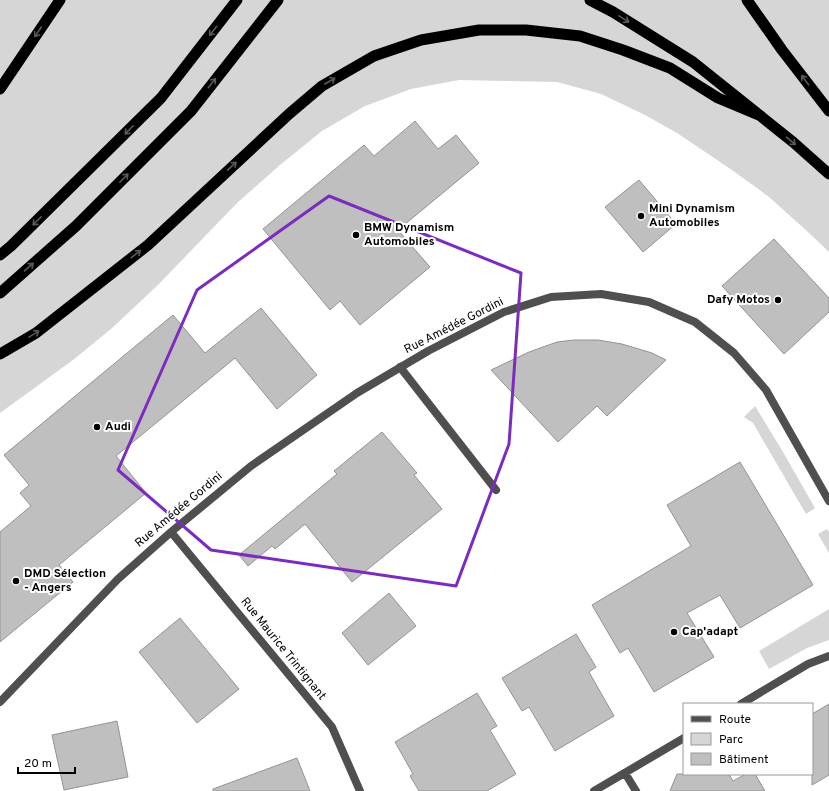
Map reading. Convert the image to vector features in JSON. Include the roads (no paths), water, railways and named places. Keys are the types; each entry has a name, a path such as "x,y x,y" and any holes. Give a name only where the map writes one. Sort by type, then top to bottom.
{"highway":[{"path":"0,89 60,0"},
{"path":"0,255 11,246 161,98 237,0"},
{"path":"0,293 76,226 191,111 278,0"},
{"path":"590,0 694,62 762,116 829,174"},
{"path":"746,0 829,111"},
{"path":"0,354 36,333 148,245 288,114 322,86 374,56 421,40 479,30 526,30 580,36 623,50 670,68 718,98 762,116"}],"street":[{"name":"Rue Amédée Gordini","path":"0,702 118,579 170,532 251,466 357,392 428,351 504,312 551,297 601,294 649,302 695,322 734,353 766,390 829,501"},
{"name":"Rue Amédée Gordini","path":"400,367 496,490"},
{"name":"Rue Maurice Trintignant","path":"170,532 332,727 360,791"},
{"path":"743,703 808,664 829,656"},
{"path":"594,791 683,739"},
{"path":"625,773 636,791"}],"place":[{"name":"Mini Dynamism Automobiles","path":"641,216"},
{"name":"BMW Dynamism Automobiles","path":"356,235"},
{"name":"Dafy Motos","path":"778,300"},
{"name":"Audi","path":"97,427"},
{"name":"DMD Sélection - Angers","path":"16,581"},
{"name":"Cap'adapt","path":"674,632"}]}
